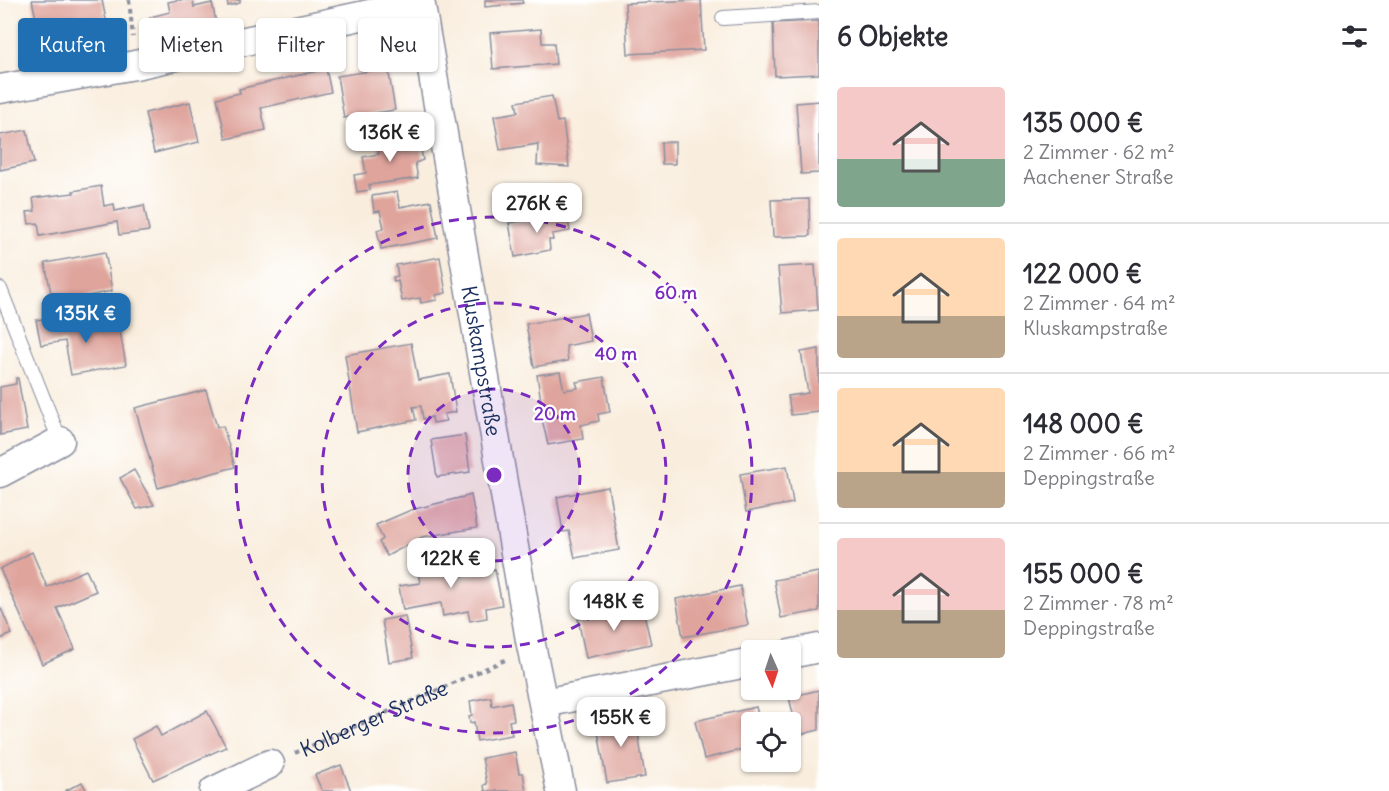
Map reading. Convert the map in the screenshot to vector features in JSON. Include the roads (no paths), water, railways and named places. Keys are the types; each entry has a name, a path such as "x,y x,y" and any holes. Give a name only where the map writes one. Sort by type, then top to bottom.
{"street":[{"path":"0,88 135,65 420,2"},
{"name":"Kluskampstraße","path":"420,2 532,648 561,791"},
{"path":"0,474 60,441"},
{"path":"801,652 819,648"},
{"path":"544,703 741,664"},
{"path":"214,791 270,764"}],"lane":[{"path":"723,18 819,12"},
{"path":"0,290 60,441"}]}
